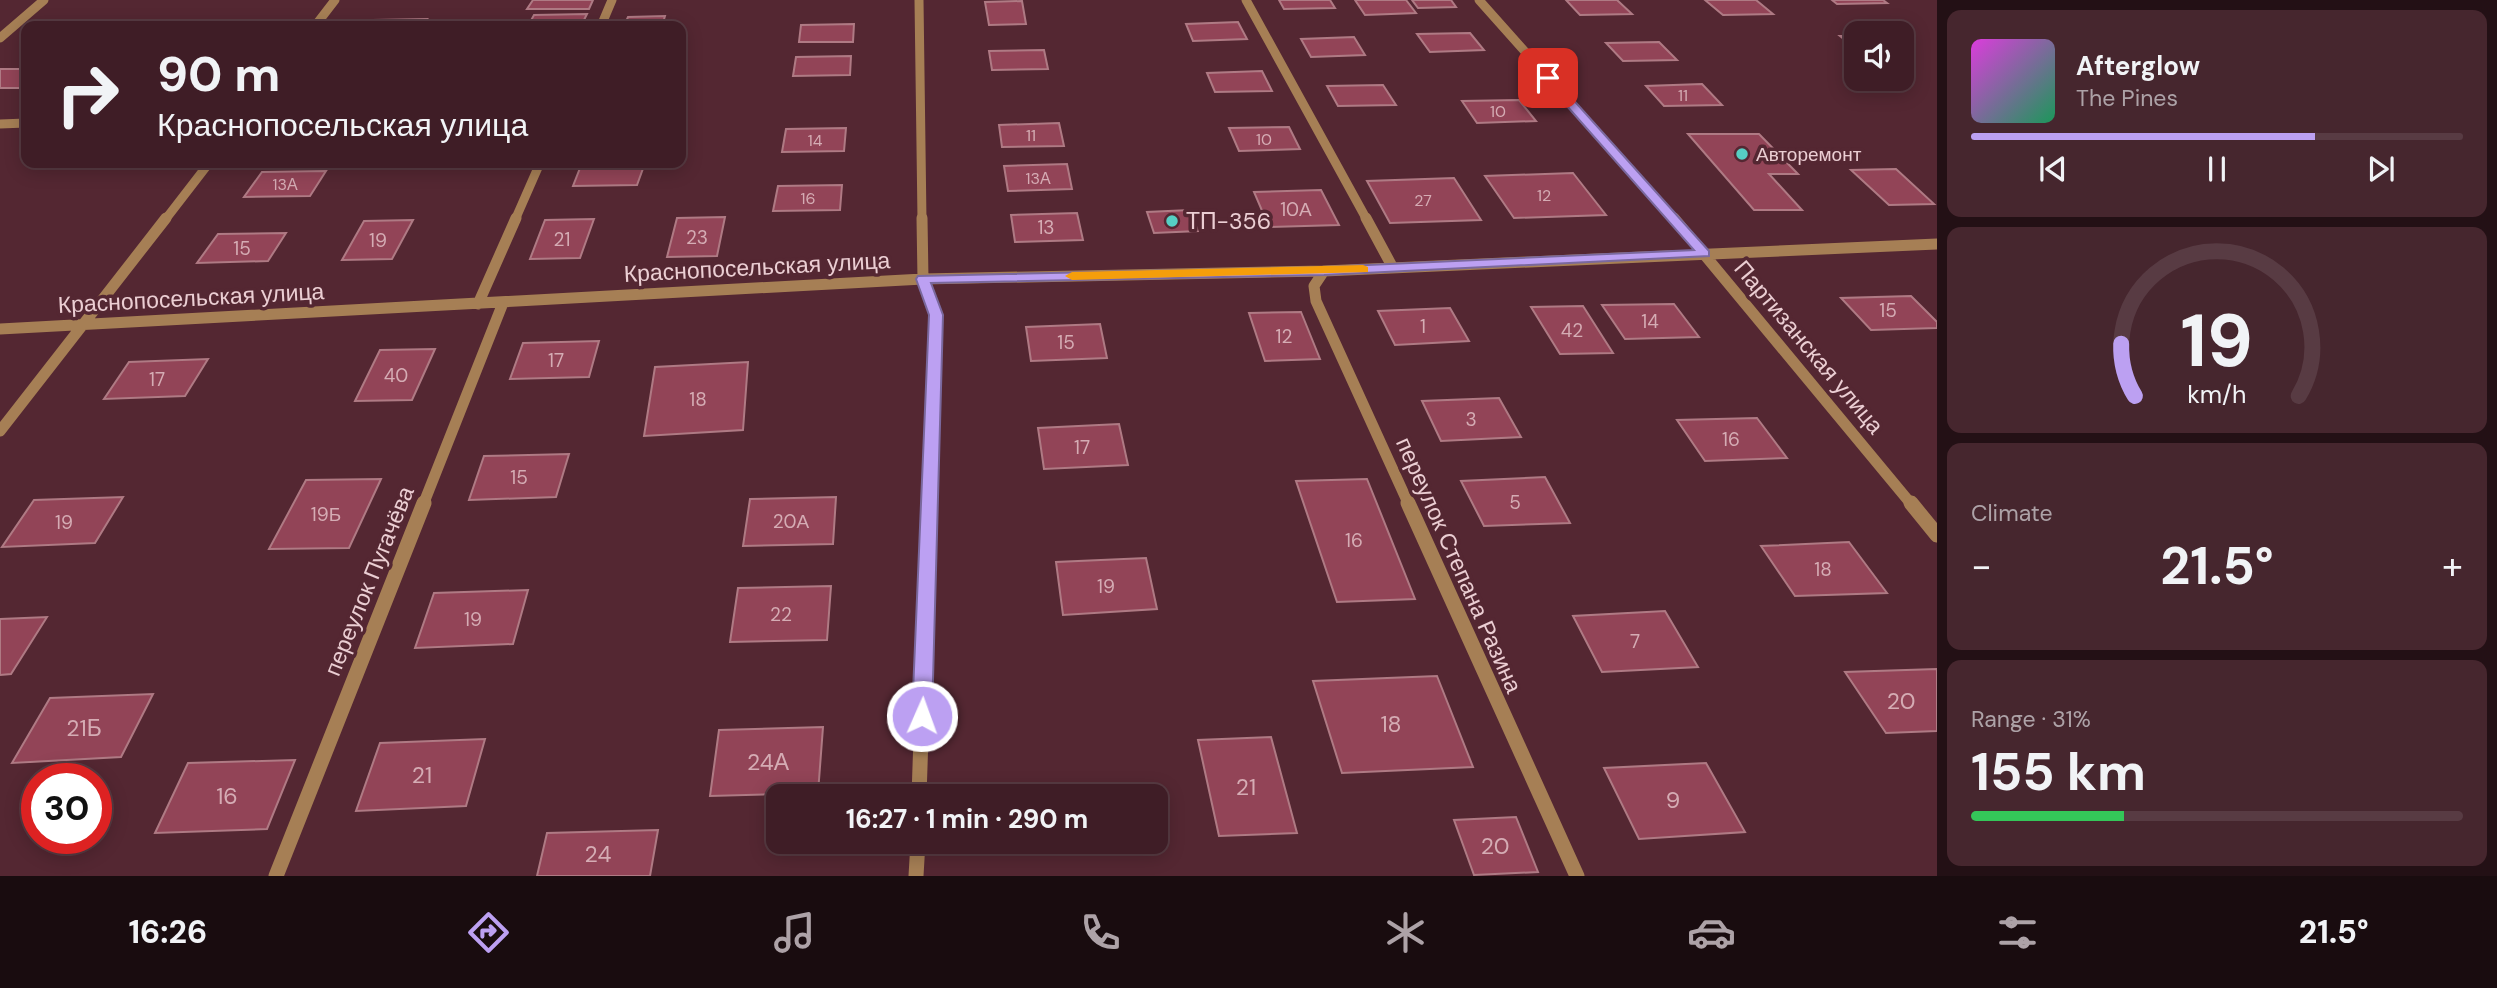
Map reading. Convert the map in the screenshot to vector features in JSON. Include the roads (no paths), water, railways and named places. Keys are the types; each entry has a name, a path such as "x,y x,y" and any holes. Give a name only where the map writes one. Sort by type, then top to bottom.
{"street":[{"path":"0,38 44,0"},
{"path":"318,21 335,0"},
{"path":"603,21 612,0"},
{"path":"919,0 923,279 936,315 919,784"},
{"path":"1246,0 1394,268"},
{"name":"Партизанская улица","path":"1479,0 1704,253 1937,534"},
{"path":"0,124 21,123"},
{"path":"0,431 205,168"},
{"path":"478,304 538,168"},
{"name":"Краснопосельская улица","path":"0,328 923,279 1324,271 1937,244"},
{"name":"переулок Степана Разина","path":"1324,271 1314,286 1316,301 1577,876"},
{"name":"переулок Пугачёва","path":"276,876 503,303"},
{"path":"916,876 917,854"}],"place":[{"name":"Авторемонт","path":"1742,154"},
{"name":"ТП-356","path":"1172,221"}]}
